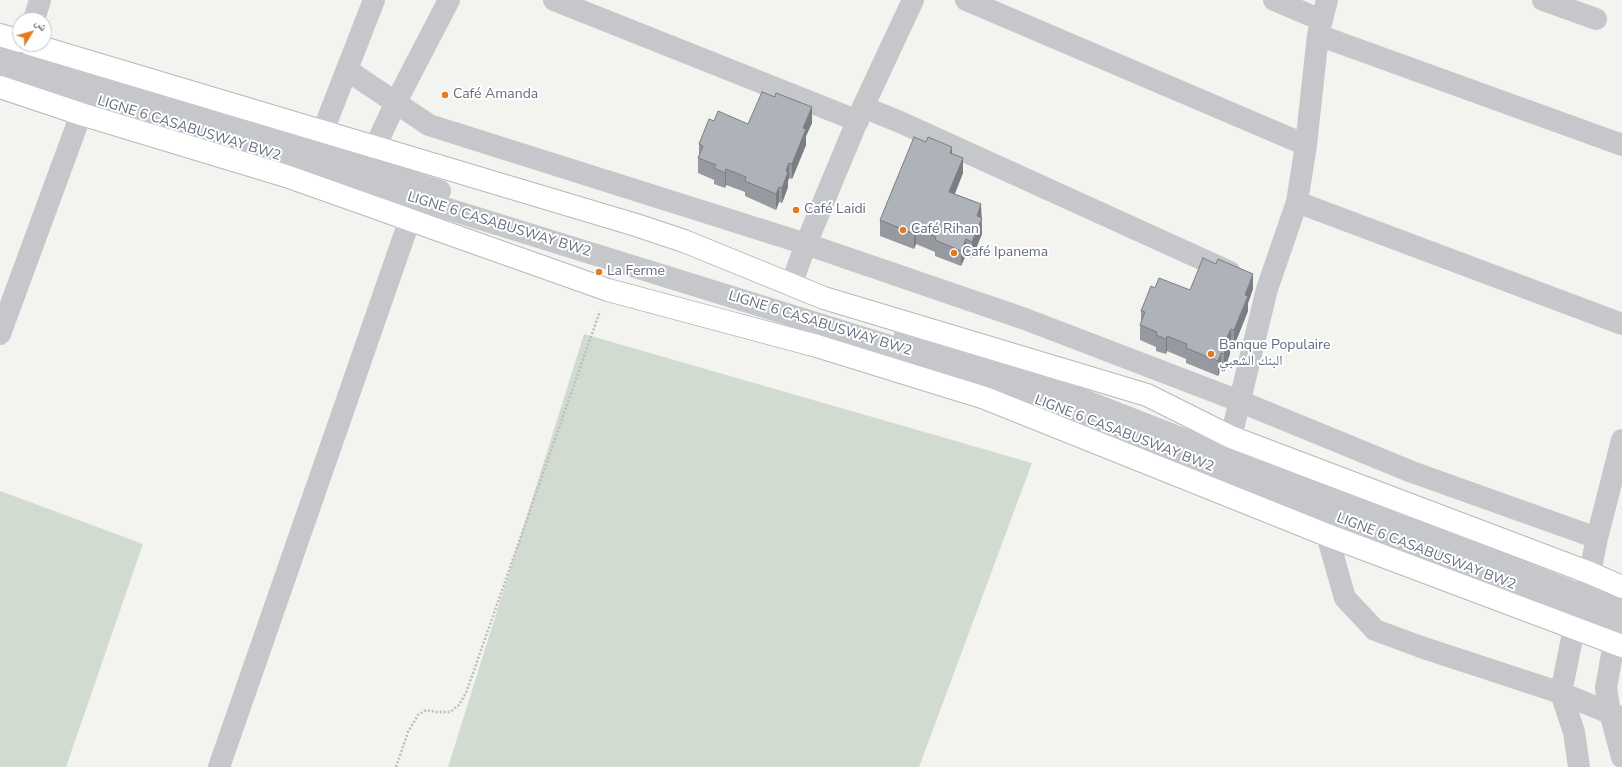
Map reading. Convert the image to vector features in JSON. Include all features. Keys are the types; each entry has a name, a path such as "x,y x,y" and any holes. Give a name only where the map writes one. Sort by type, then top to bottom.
{"main road":[{"path":"0,35 12,39"},
{"path":"52,51 643,227 684,241 824,298 1147,395 1231,437 1590,573 1622,587"},
{"path":"0,87 81,114 286,176 608,290 817,346 985,398 1327,535 1579,611 1619,639"}],"street":[{"path":"36,12 40,0"},
{"path":"375,147 396,102 449,0"},
{"path":"554,0 860,114 908,126 1255,283"},
{"path":"791,285 806,244 860,114 913,0"},
{"path":"966,0 1306,146"},
{"path":"1274,0 1322,18 1622,145"},
{"path":"1543,0 1596,19"},
{"path":"323,131 372,1"},
{"path":"1231,437 1239,401 1255,283 1297,202 1306,146 1322,18"},
{"name":"LIGNE 6 CASABUSWAY BW2","path":"0,52 247,131 956,350 1579,611"},
{"name":"LIGNE 6 CASABUSWAY BW2","path":"0,70 919,354 1579,611 1622,611"},
{"path":"347,70 429,125 806,244 1025,319 1239,401 1412,472 1597,538"},
{"path":"0,334 81,114"},
{"path":"1297,202 1622,324"},
{"path":"219,767 410,219"},
{"path":"1579,767 1574,732 1562,693 1579,611 1590,573 1597,538 1622,440"},
{"path":"1327,535 1345,598 1375,630 1421,647 1562,693 1616,715"},
{"path":"1619,639 1606,688 1616,715 1622,757"}],"path":[{"path":"396,767 408,732 418,715 426,710 450,712 459,705 466,693 608,290"}],"shaded area":[{"path":"584,334 1032,463 919,767 448,767"},
{"path":"0,491 143,544 66,767 0,767"}],"building":[{"path":"762,92 775,97 776,93 812,107 803,128 806,129 792,164 789,163 786,171 788,172 782,188 779,187 776,194 745,181 746,177 726,169 725,173 714,168 716,165 698,158 703,146 699,144 709,119 714,121 718,111 748,124"},
{"path":"914,137 926,142 928,137 952,147 950,153 963,158 949,192 981,204 977,216 982,218 972,242 966,239 961,251 935,240 936,237 916,228 914,234 880,220"},
{"path":"1203,258 1216,264 1218,259 1253,274 1245,295 1248,296 1234,330 1231,329 1227,337 1230,339 1224,354 1221,353 1218,361 1186,348 1187,344 1167,336 1166,339 1156,335 1157,332 1140,325 1145,312 1141,311 1151,286 1155,288 1159,278 1190,290"}],"place":[{"name":"Café Amanda","path":"445,95"},
{"name":"Café Laidi","path":"796,210"},
{"name":"Café Rihan","path":"903,230"},
{"name":"Café Ipanema","path":"954,253"},
{"name":"La Ferme","path":"599,272"},
{"name":"Banque Populaire البنك الشعبي","path":"1211,354"}]}
